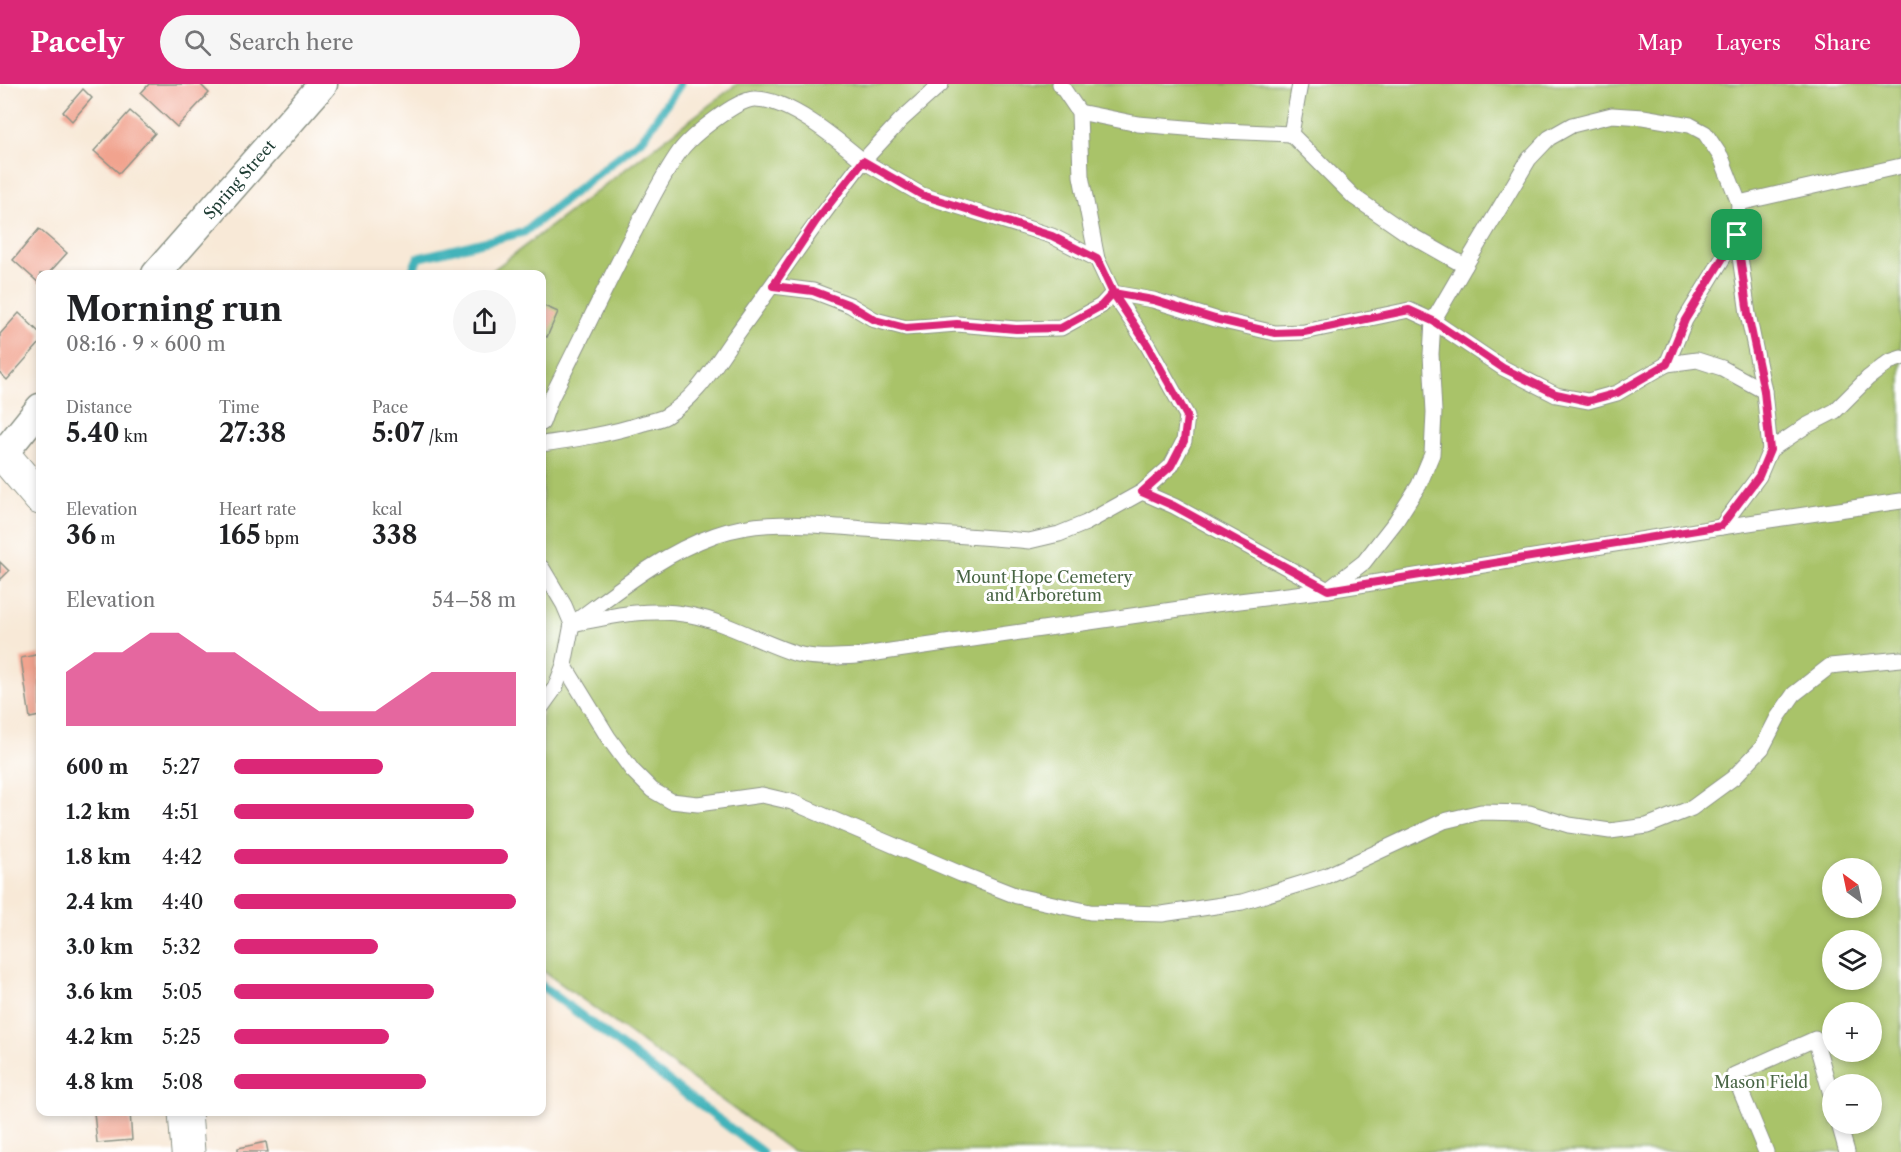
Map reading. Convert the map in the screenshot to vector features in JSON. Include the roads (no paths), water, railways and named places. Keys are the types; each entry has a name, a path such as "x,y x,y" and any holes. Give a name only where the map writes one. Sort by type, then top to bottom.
{"street":[{"name":"Spring Street","path":"160,270 323,84"},
{"path":"36,413 2,453 36,493"},
{"path":"185,1116 188,1152"}],"lane":[{"path":"546,443 616,432 663,417 689,399 703,385 816,221 863,161 901,120 941,84"},
{"path":"572,624 670,555 716,535 769,523 1029,541 1059,534 1086,523 1142,492 1171,466 1184,441 1187,416 1147,344 1113,293 1097,259 1081,176 1079,112 1060,84"},
{"path":"1291,134 1300,84"},
{"path":"546,412 654,195 681,149 726,111 752,99 777,103 828,132 863,161 922,195 1052,236 1097,259"},
{"path":"1079,112 1138,124 1291,134 1354,197 1405,232 1465,266"},
{"path":"1328,590 1364,562 1390,529 1419,485 1432,454 1433,321 1465,266 1529,159 1549,138 1572,125 1612,115 1643,117 1690,125 1705,133 1721,157 1739,203 1737,235 1748,314 1764,391 1770,450 1759,476 1721,526"},
{"path":"1739,203 1901,166"},
{"path":"1667,364 1685,320 1737,235"},
{"path":"773,286 813,291 850,305 875,320 906,328 957,324 1016,329 1061,328 1101,306 1113,293"},
{"path":"1113,293 1153,300 1215,319 1275,333 1304,332 1409,310 1433,321 1503,368 1556,394 1588,401 1617,393 1667,364 1697,360 1722,368 1764,391"},
{"path":"1770,450 1806,426 1835,411 1868,378 1888,362 1901,358"},
{"path":"1142,492 1174,506 1328,590"},
{"path":"572,624 627,612 658,611 691,615 798,654 826,658 856,656 1207,605 1328,590 1721,526 1901,501"},
{"path":"546,575 572,624 564,665 555,687 546,700"},
{"path":"564,665 608,737 632,770 652,790 671,801 698,804 762,795 792,802 1017,896 1090,912 1162,914 1242,902 1326,876 1444,821 1481,812 1529,813 1569,825 1610,831 1647,826 1692,808 1733,778 1761,748 1794,693 1830,666 1901,659"},
{"path":"1766,1152 1734,1075 1815,1039 1825,1074"},
{"path":"1842,1134 1848,1152"}],"waterway":[{"path":"413,270 418,258 524,232 644,137 680,84"},
{"path":"546,989 762,1152"}],"park label":[{"name":"Mount Hope Cemetery and Arboretum","path":"1044,586"},
{"name":"Mason Field","path":"1761,1082"}]}
